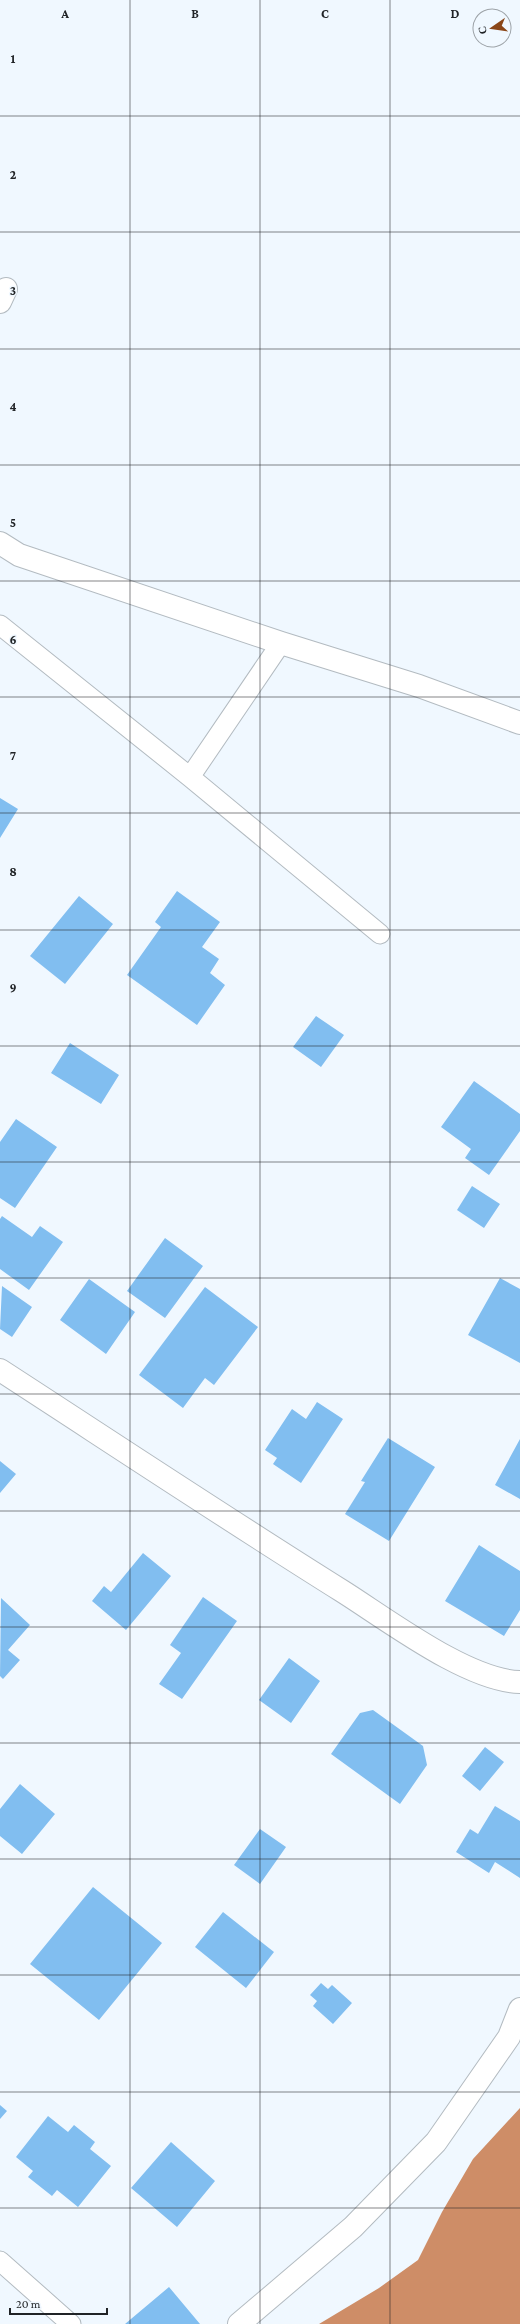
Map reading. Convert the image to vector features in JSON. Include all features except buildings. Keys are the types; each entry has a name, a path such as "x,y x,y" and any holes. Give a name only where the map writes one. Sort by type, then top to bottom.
{"street":[{"path":"0,543 19,555 281,643 419,686 520,723"},
{"path":"0,1370 248,1532 424,1642 474,1672 503,1682 520,1682"},
{"path":"239,2324 353,2227 436,2142 509,2036 520,2009"}],"lane":[{"path":"0,625 190,777 380,934"},
{"path":"190,777 281,643"},
{"path":"0,2261 71,2324"}],"shaded area":[{"path":"520,2108 520,2324 319,2324 379,2288 418,2260 442,2212 473,2159"}]}
